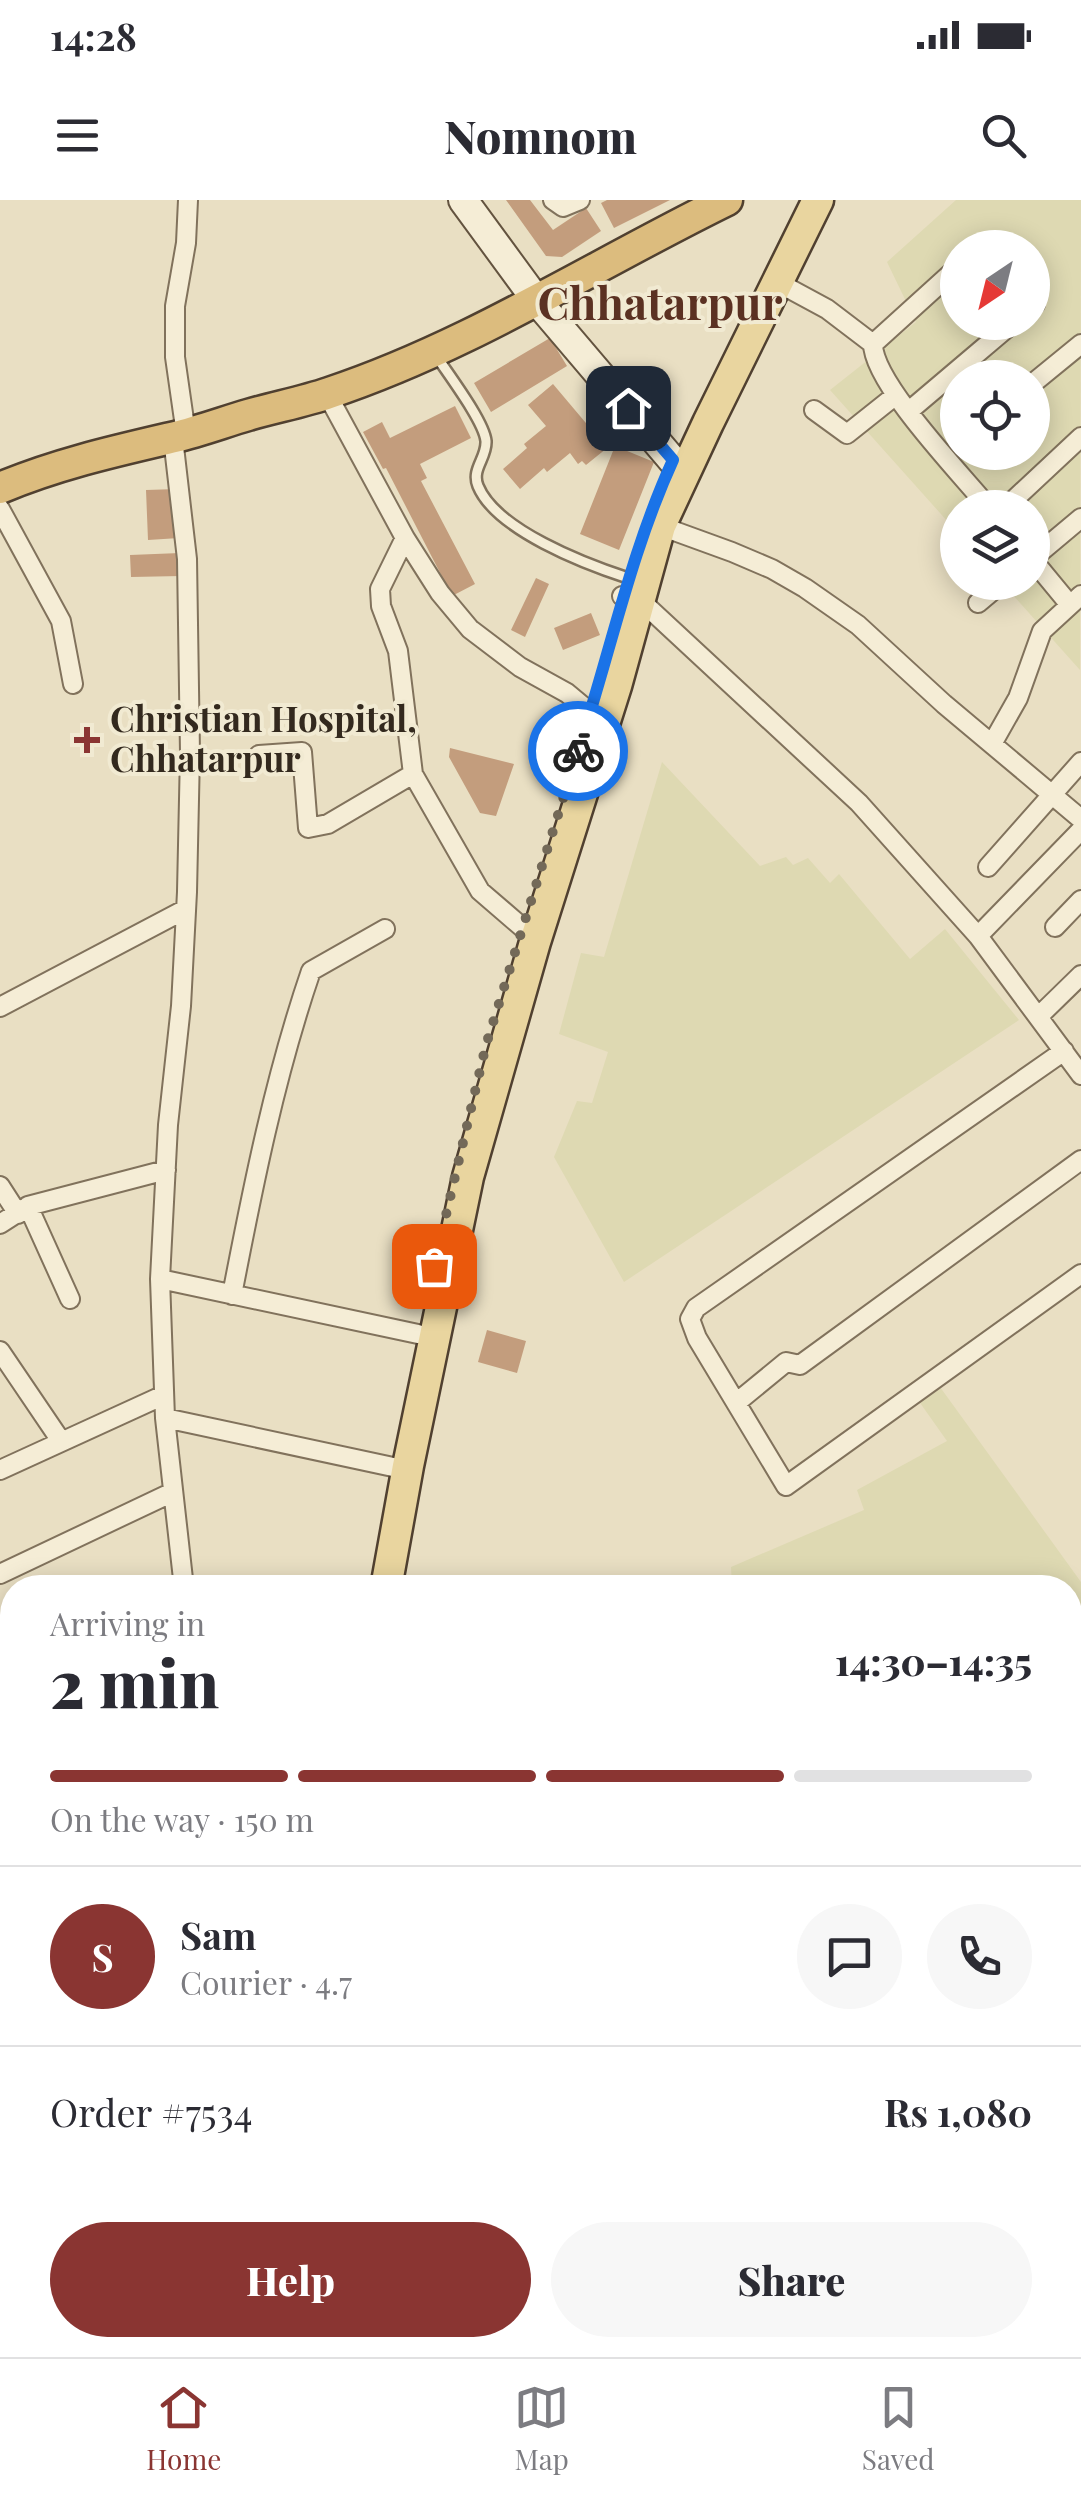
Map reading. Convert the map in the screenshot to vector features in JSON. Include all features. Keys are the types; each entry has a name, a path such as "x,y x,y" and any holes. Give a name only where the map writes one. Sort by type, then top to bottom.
{"highway":[{"path":"0,488 88,457 180,436 327,394 434,353 716,202"}],"main road":[{"path":"463,200 537,301 673,460"},
{"path":"373,1575 418,1334 486,1045 522,928 673,460 801,200"},
{"path":"654,524 818,200"},
{"path":"388,1575 468,1176 535,942 616,686 630,591"}],"street":[{"path":"178,1575 165,1418 160,1280 186,909 190,753 188,559 174,306 186,243 188,200"},
{"path":"554,200 563,207 580,200"},
{"path":"776,282 826,309 873,344"},
{"path":"940,283 873,344 879,366 896,395 908,412 940,440"},
{"path":"908,412 993,340"},
{"path":"1050,369 1081,344"},
{"path":"327,394 405,538 440,593 470,629 591,713"},
{"path":"814,410 847,434 896,395"},
{"path":"1024,490 1081,436"},
{"path":"0,510 61,622 73,684"},
{"path":"1050,544 1081,518"},
{"path":"654,524 732,552 806,588 858,626 1081,820"},
{"path":"405,538 380,589 381,606 398,651 414,774 480,891 522,928"},
{"path":"992,744 1018,698 1042,631 1076,600 1050,576"},
{"path":"630,591 858,803 978,936 1081,1074"},
{"path":"259,755 302,752 308,828 328,824 414,774"},
{"path":"988,867 1081,762"},
{"path":"978,936 1081,830"},
{"path":"1056,928 1081,900"},
{"path":"0,1006 186,909"},
{"path":"232,1295 254,1180 311,970 386,929"},
{"path":"1038,1016 1081,975"},
{"path":"1064,1051 696,1308 690,1319 697,1338 786,1486 1081,1274"},
{"path":"736,1403 786,1362 800,1365 1081,1160"},
{"path":"0,1224 23,1210 166,1170"},
{"path":"0,1186 23,1210 70,1299"},
{"path":"160,1280 418,1334"},
{"path":"0,1350 61,1441"},
{"path":"0,1470 164,1395"},
{"path":"165,1418 393,1466"},
{"path":"0,1574 173,1492"}],"lane":[{"path":"434,353 486,438 476,476 487,501 506,519 630,591"}],"shaded area":[{"path":"956,200 1081,200 1080,670 1017,600 1050,600 1050,490 940,490 940,513 830,390 916,322 887,262"},
{"path":"662,762 760,866 786,857 793,865 808,858 830,883 839,874 910,959 945,929 1019,1020 624,1282 554,1157 577,1101 592,1103 608,1052 559,1034 581,953 604,957"},
{"path":"940,1387 1076,1575 731,1575 731,1567 864,1510 857,1490 947,1441 918,1400"}],"building":[{"path":"506,200 530,200 553,230 586,208 601,231 562,257 546,256"},
{"path":"670,200 614,228 601,203"},
{"path":"550,338 567,366 491,412 474,383"},
{"path":"553,384 607,448 586,465 582,461 578,464 570,453 547,472 544,468 520,489 503,469 546,426 528,405"},
{"path":"455,406 471,438 420,464 427,478 421,481 475,584 452,596 386,468 383,469 363,432 382,422 390,438"},
{"path":"615,446 654,462 619,550 580,534"},
{"path":"178,489 179,538 148,540 146,490"},
{"path":"180,553 181,576 131,577 130,555"},
{"path":"536,578 549,584 525,637 511,630"},
{"path":"591,613 600,635 563,650 554,628"},
{"path":"450,748 514,764 496,816 480,813 449,757"},
{"path":"487,1330 526,1341 517,1373 478,1362"}],"way so far":[{"path":"434,1266 486,1045 578,751"}],"place":[{"name":"Christian Hospital, Chhatarpur","path":"87,740"}],"district":[{"name":"Chhatarpur","path":"660,304"}],"route":[{"path":"578,751 622,596 654,502 673,460 628,408"}]}
